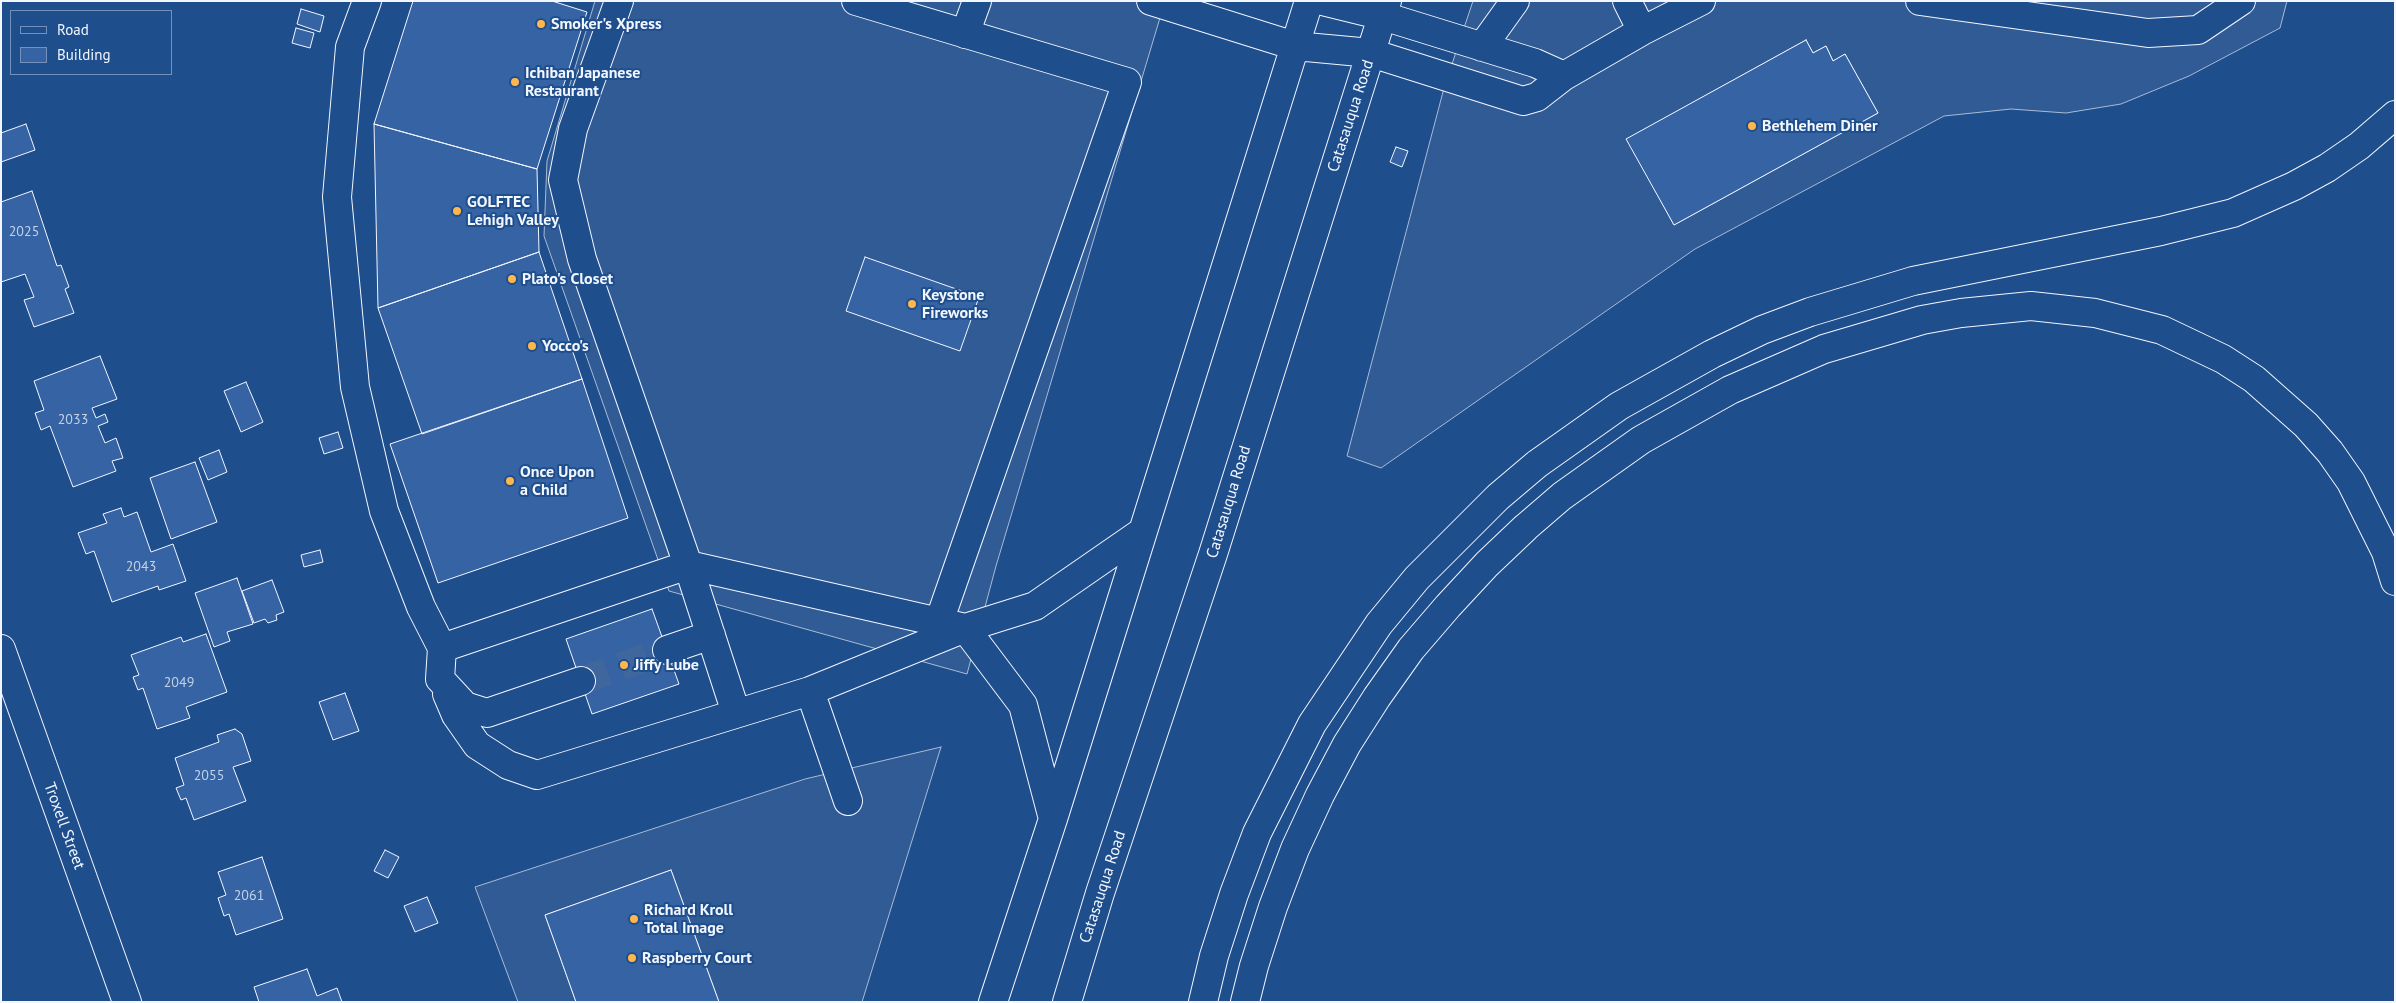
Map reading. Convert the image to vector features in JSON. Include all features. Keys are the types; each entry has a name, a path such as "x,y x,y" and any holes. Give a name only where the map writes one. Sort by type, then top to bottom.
{"main road":[{"path":"367,1 350,47 336,197 355,387 384,512 421,606 442,648 440,679 456,715 477,745 508,765 537,775 810,690 965,628 1035,606 1142,532"},
{"path":"619,1 573,129 563,180 582,259 688,565 736,713"},
{"path":"856,1 1127,82 939,622"},
{"path":"965,34 977,1"},
{"path":"1151,1 1296,46 1371,53 1523,101 1537,97 1564,76 1642,31 1701,1"},
{"path":"993,1002 1053,819 1310,1"},
{"path":"1322,1 1385,8 1482,47 1535,64 1564,76"},
{"path":"1482,47 1515,1"},
{"path":"1627,1 1642,31"},
{"path":"1920,1 2148,33 2198,30 2241,1"},
{"name":"Catasauqua Road","path":"1067,1002 1100,893 1213,554 1385,8"},
{"path":"1203,1002 1214,956 1234,894 1257,833 1312,724 1343,674 1385,616 1417,578 1498,497 1564,444 1619,406 1665,378 1762,330 1810,312 1913,281 2161,230 2233,212 2280,193 2327,168 2359,146 2395,115"},
{"path":"1245,1002 1254,966 1273,907 1295,849 1320,795 1347,744 1377,697 1411,649 1448,606 1487,564 1548,509 1641,440 1730,390 1824,350 1922,320 1961,313 2030,306 2095,312 2162,330 2193,343 2246,374 2306,425 2330,452 2351,482 2382,543 2395,580"},
{"path":"442,648 688,565 965,628 1023,705 1053,819"},
{"path":"667,650 711,635"},
{"name":"Troxell Street","path":"1,649 127,1002"},
{"path":"440,679 465,706 488,713 581,681"},
{"path":"810,690 848,802"}],"shaded area":[{"path":"595,1 1165,1 996,566 967,674 669,591 544,236 547,161"},
{"path":"1473,1 2287,1 2280,28 2189,76 2121,104 2066,113 2011,109 1944,116 1695,249 1381,468 1347,456 1444,88","holes":["1806,40 1813,53 1826,46 1833,61 1845,54 1878,113 1674,225 1627,139"]},
{"path":"941,747 862,1002 719,1002 671,870 545,915 576,1002 518,1002 475,887 805,779"}],"building":[{"path":"413,1 552,1 587,12 537,169 374,124"},
{"path":"301,9 324,16 320,32 297,24"},
{"path":"296,28 314,33 310,48 292,43"},
{"name":"Bethlehem Diner","path":"1806,40 1813,53 1826,46 1833,61 1845,54 1878,113 1674,225 1626,139"},
{"path":"26,124 35,150 1,162 1,133"},
{"name":"GOLFTEC Lehigh Valley","path":"374,124 537,169 539,252 378,308"},
{"path":"1396,147 1408,151 1402,167 1390,162"},
{"path":"32,191 57,266 61,265 69,287 65,289 74,313 34,327 24,300 34,297 25,274 1,282 1,202"},
{"path":"539,252 582,379 422,434 378,308"},
{"name":"Keystone Fireworks","path":"865,257 979,297 960,351 846,311"},
{"path":"100,356 117,399 92,408 96,418 105,414 108,422 98,426 105,443 116,438 123,458 112,461 116,471 73,487 50,426 41,430 35,413 44,410 34,381"},
{"name":"Once Upon a Child","path":"582,379 628,518 438,583 390,444"},
{"path":"246,382 263,422 241,432 224,391"},
{"path":"338,432 343,448 324,454 319,438"},
{"path":"219,450 227,472 208,480 199,458"},
{"path":"195,462 217,522 171,539 150,478"},
{"path":"121,508 124,517 137,512 151,552 173,544 186,581 159,590 158,586 112,602 94,551 86,554 78,533 107,523 103,514"},
{"path":"320,550 323,562 304,567 301,555"},
{"path":"237,578 253,624 227,632 230,641 214,647 195,593"},
{"path":"272,580 284,612 276,615 277,620 268,623 265,619 254,623 242,591"},
{"name":"Jiffy Lube","path":"652,609 679,684 592,714 566,639"},
{"path":"206,634 227,692 186,707 190,718 157,729 143,688 138,690 133,677 139,675 131,655 181,637 183,642"},
{"path":"345,693 359,731 333,740 319,702"},
{"path":"235,729 242,734 251,761 233,767 246,801 194,820 186,798 181,800 176,788 184,785 175,758 219,742 217,735"},
{"path":"385,850 399,857 388,878 374,871"},
{"path":"262,857 283,919 236,935 229,914 224,916 218,898 226,895 218,872"},
{"name":"Raspberry Court","path":"671,870 719,1002 576,1002 545,915"},
{"path":"427,897 438,923 415,932 404,906"},
{"path":"307,969 317,996 337,988 342,1002 259,1002 254,987"}],"tunnel":[{"path":"581,681 667,650"}],"place":[{"name":"Smoker's Xpress","path":"541,24"},
{"name":"Ichiban Japanese Restaurant","path":"515,82"},
{"name":"Bethlehem Diner","path":"1752,126"},
{"name":"GOLFTEC Lehigh Valley","path":"457,211"},
{"name":"Plato's Closet","path":"512,279"},
{"name":"Keystone Fireworks","path":"912,304"},
{"name":"Yocco's","path":"532,346"},
{"name":"Once Upon a Child","path":"510,481"},
{"name":"Jiffy Lube","path":"624,665"},
{"name":"Richard Kroll Total Image","path":"634,919"},
{"name":"Raspberry Court","path":"632,958"}]}
